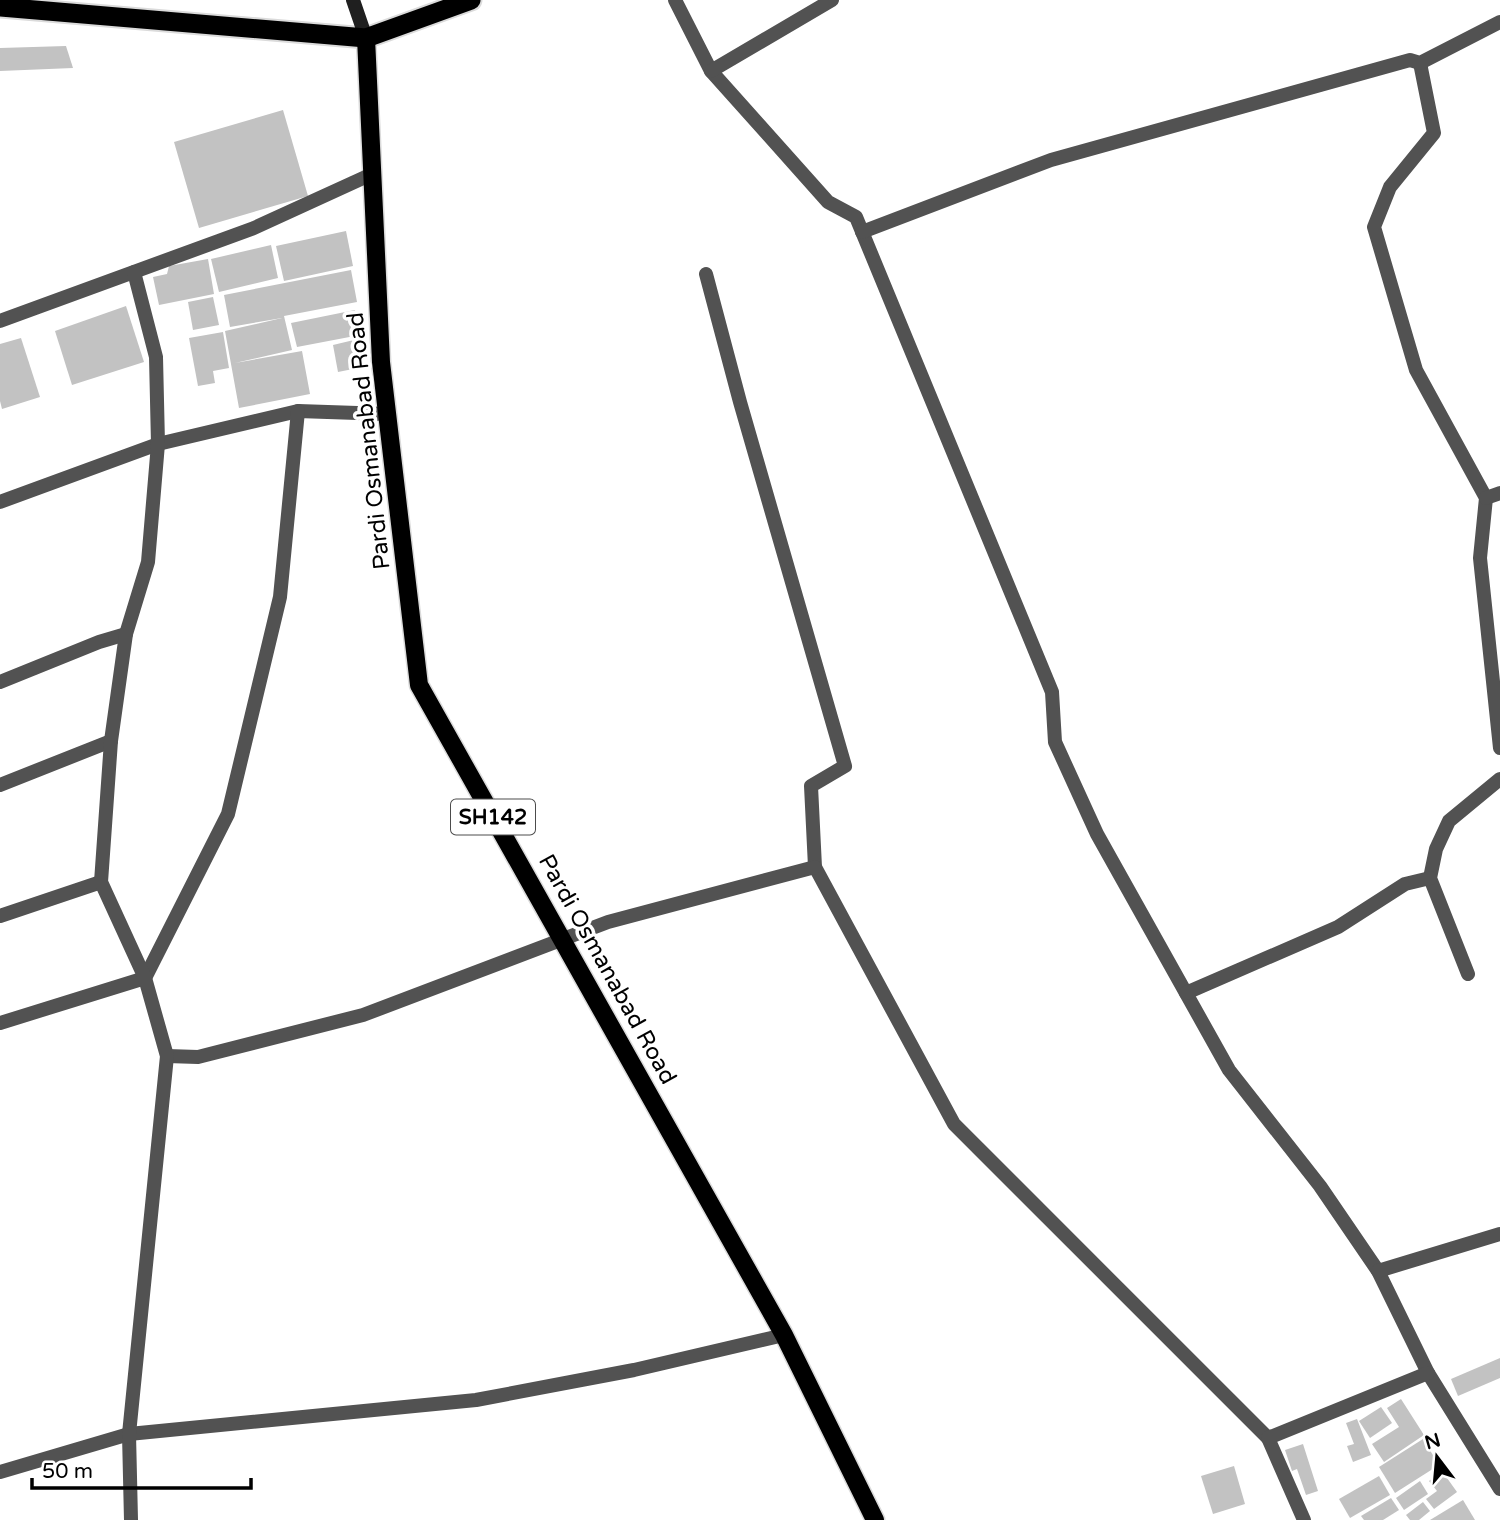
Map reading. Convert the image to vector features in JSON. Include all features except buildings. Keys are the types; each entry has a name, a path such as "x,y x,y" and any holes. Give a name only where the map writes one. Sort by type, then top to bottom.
{"highway":[{"path":"0,7 366,38 471,0"}],"main road":[{"path":"353,0 366,38"},
{"name":"Pardi Osmanabad Road","path":"366,38 381,362 419,685 784,1335 875,1520"}],"street":[{"path":"675,0 711,71 828,202 856,217 1052,692 1055,741 1097,834 1229,1070 1320,1186 1378,1271 1428,1373 1500,1489"},
{"path":"711,71 832,0"},
{"path":"862,232 1051,160 1410,60 1420,63 1500,22"},
{"path":"1420,63 1434,133 1390,187 1374,227 1416,370 1493,496 1480,558 1500,748"},
{"path":"0,321 254,228 372,174"},
{"path":"131,1520 129,1434 167,1056 145,978 101,882 111,741 126,634 148,562 158,444 156,358 134,272"},
{"path":"706,274 845,766 811,786 816,867 954,1124 1268,1438 1304,1520"},
{"path":"0,502 158,444 298,411 387,414"},
{"path":"0,1023 145,978 228,814 280,597 298,411"},
{"path":"0,682 99,642 126,634"},
{"path":"0,785 111,741"},
{"path":"1468,974 1430,878 1436,849 1449,821 1500,779"},
{"path":"167,1056 198,1057 363,1015 562,937 608,922 816,867"},
{"path":"1186,993 1338,926 1405,884 1430,878"},
{"path":"0,916 101,882"},
{"path":"1378,1271 1500,1234"},
{"path":"0,1472 129,1434 476,1401 634,1370 784,1335"},
{"path":"1268,1438 1428,1373"}]}
